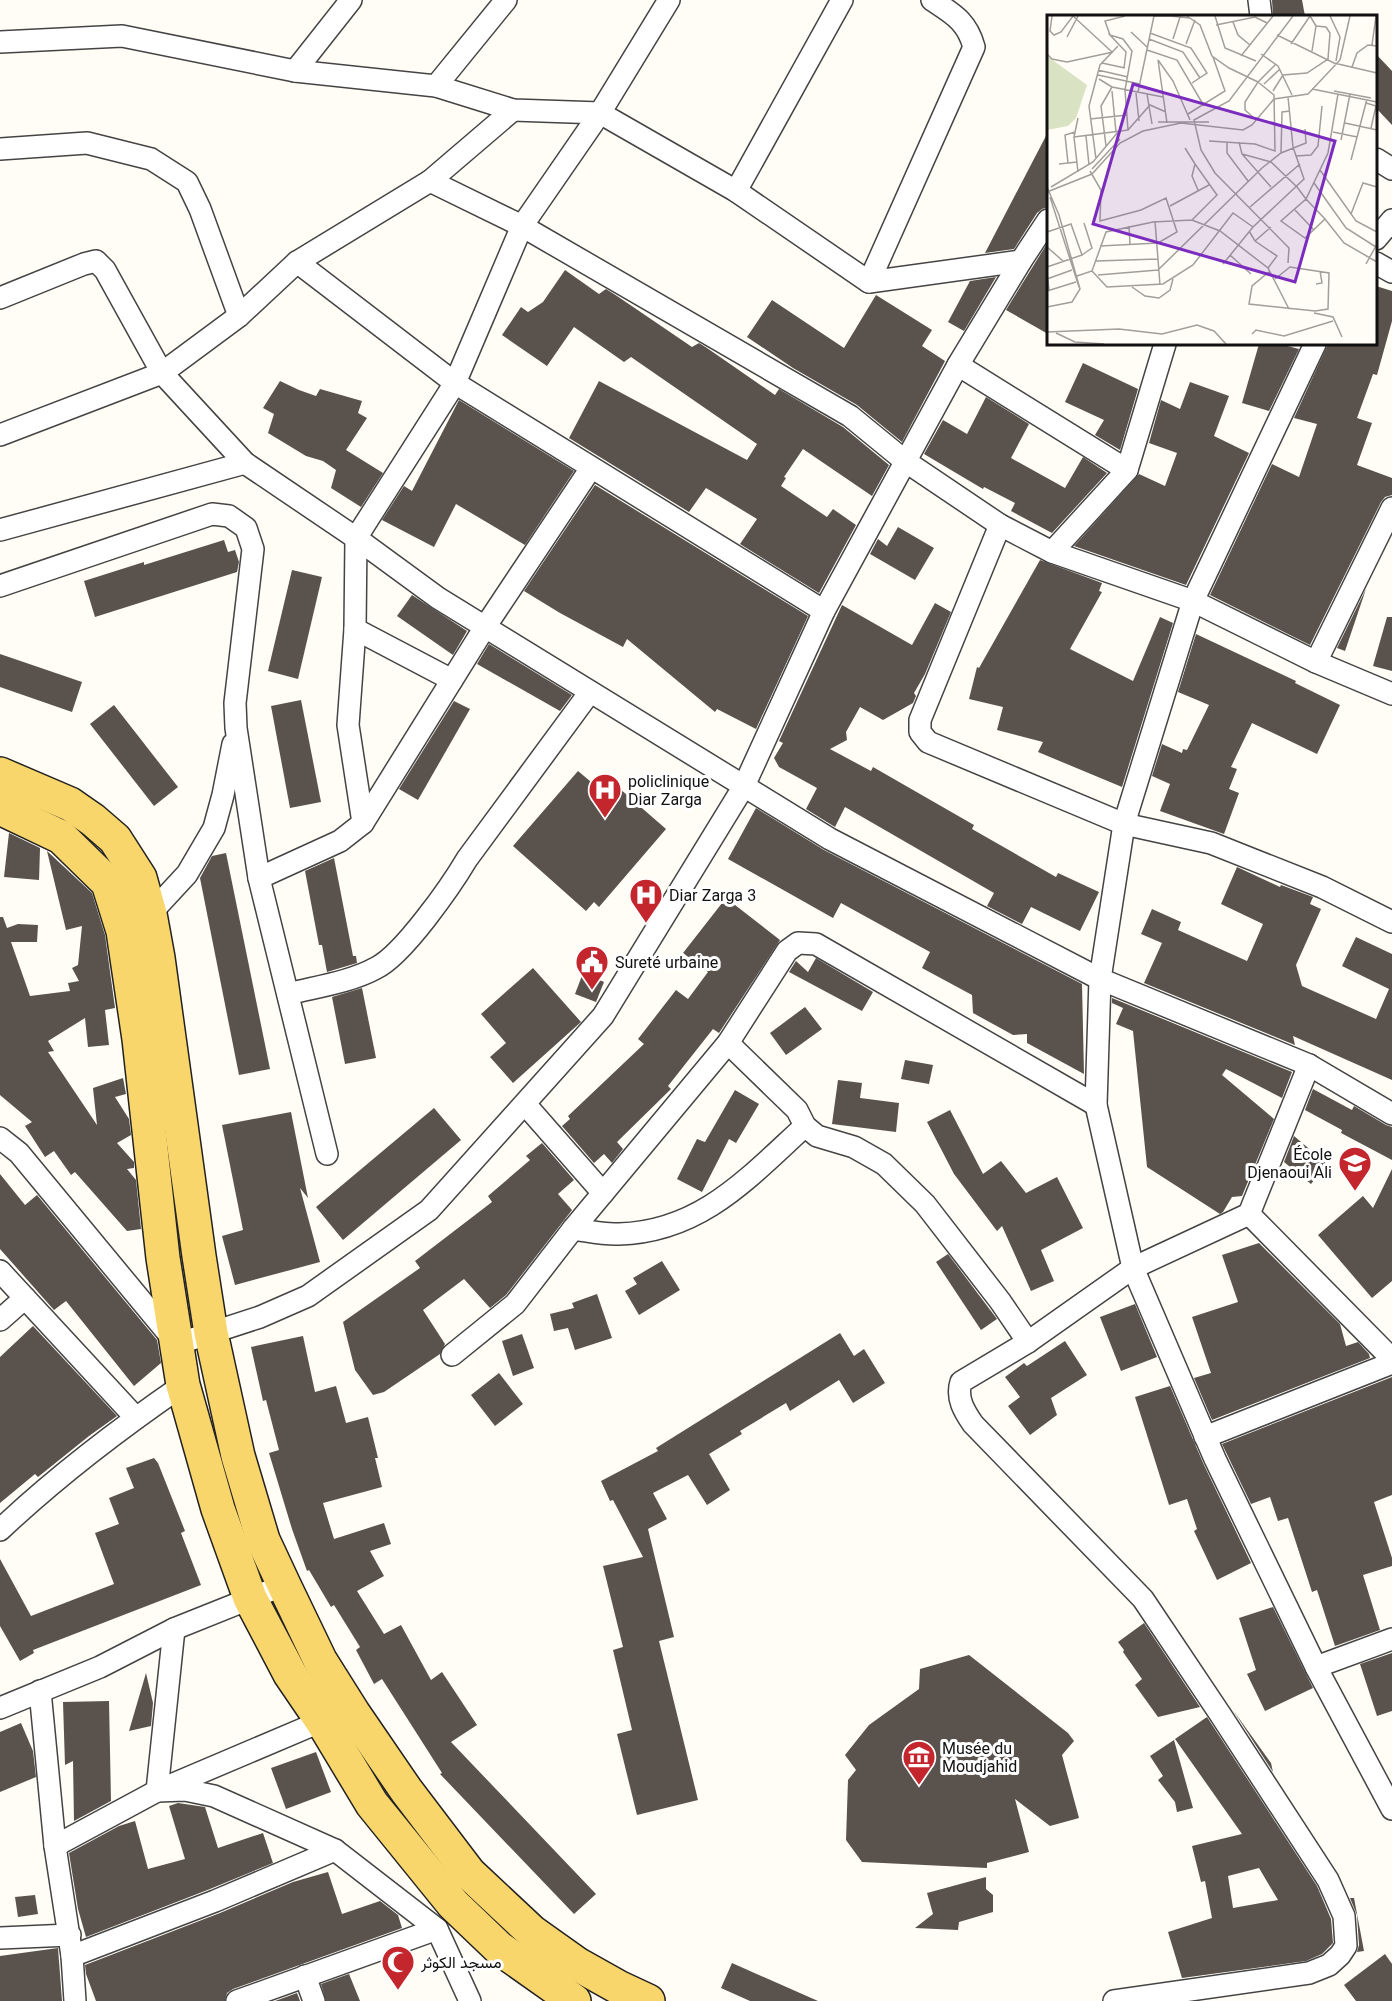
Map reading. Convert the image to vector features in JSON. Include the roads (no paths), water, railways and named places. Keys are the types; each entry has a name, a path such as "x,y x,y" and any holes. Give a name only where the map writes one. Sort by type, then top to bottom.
{"main road":[{"path":"0,774 70,804 93,820 115,839 140,878 150,914 212,1333 238,1456 264,1540 320,1660 406,1790 469,1872 532,1932 568,1958 618,1987 648,2001"},
{"path":"0,807 61,837 108,883 123,931 140,1039 164,1258 183,1385 218,1509 250,1598 290,1674 322,1721 372,1804 453,1904 499,1948 574,2001"}],"street":[{"path":"294,70 351,0"},
{"path":"436,86 506,0"},
{"path":"363,823 348,725 355,629 356,538 455,383 522,226 600,113 669,0"},
{"path":"736,191 842,0"},
{"path":"869,282 974,47 971,34 961,20 932,0"},
{"path":"1259,0 1261,15"},
{"path":"0,42 122,36 294,70 436,86 513,110 600,113 736,191 869,282 1021,261"},
{"path":"0,435 162,373 239,316 297,262 430,182 513,110"},
{"path":"0,149 87,143 151,159 187,182 200,209 239,316"},
{"path":"1377,160 1392,169"},
{"path":"430,182 522,226 849,416 905,461 1000,525 1052,552 1193,601 1316,662 1392,694"},
{"path":"1377,238 1392,220"},
{"path":"0,1138 19,1153 177,1344 260,1317 308,1296 429,1210 603,1016 744,786 824,611 958,365 1047,222"},
{"path":"0,298 96,261 105,270 162,373 245,463 356,538 438,598 830,840 1100,979 1309,1065 1392,1114"},
{"path":"297,262 455,383 824,611"},
{"path":"1377,264 1392,272"},
{"path":"1052,552 1127,470 1165,345"},
{"path":"1315,345 1193,601 1124,824 1100,979 1096,1105 1133,1268 1205,1437 1317,1666 1392,1809"},
{"path":"958,365 1127,470"},
{"path":"0,531 245,463"},
{"path":"259,878 340,841 363,823 485,627 591,468"},
{"path":"1316,662 1392,508"},
{"path":"0,586 212,514 229,516 246,528 253,549 235,703 236,728 259,878 327,1154"},
{"path":"1000,525 920,720 920,732 928,742 1124,824 1211,843 1322,887 1392,922"},
{"path":"355,629 452,680"},
{"path":"288,994 367,973 393,957 456,878 467,859 590,692"},
{"path":"150,914 188,874 214,828 224,795 236,728"},
{"path":"452,1355 515,1304 573,1229 728,1043 786,951 798,943 816,944 1096,1105"},
{"path":"728,1043 797,1110 805,1126 817,1136 854,1148 884,1164 925,1204 1000,1301 1028,1342"},
{"path":"1114,2001 1309,1973 1329,1965 1346,1946 1347,1933 1344,1916 1328,1880 1143,1599 973,1424 963,1409 959,1392 961,1382 1028,1342 1133,1268 1249,1214 1309,1065"},
{"path":"525,1104 603,1193"},
{"path":"573,1229 618,1234 655,1229 689,1218 721,1201 805,1126"},
{"path":"1205,1437 1392,1361 1249,1214"},
{"path":"0,1271 136,1418"},
{"path":"0,1320 25,1298"},
{"path":"0,1530 33,1499 136,1418 183,1385"},
{"path":"0,1708 100,1667 174,1629 284,1585"},
{"path":"157,1791 174,1629"},
{"path":"1317,1666 1392,1639"},
{"path":"40,1691 56,1846 70,1935 75,2001"},
{"path":"56,1846 157,1791 322,1721"},
{"path":"157,1791 185,1790 214,1797 335,1851 437,1929 470,2001"},
{"path":"72,1956 335,1851"},
{"path":"237,2001 437,1929"},
{"path":"0,1938 70,1935"},
{"path":"305,1976 314,2001"}],"place":[{"name":"policlinique Diar Zarga","path":"605,819"},
{"name":"Diar Zarga 3","path":"646,924"},
{"name":"Sureté urbaine","path":"592,991"},
{"name":"École Djenaoui Ali","path":"1355,1192"},
{"name":"Musée du Moudjahid","path":"919,1786"},
{"name":"مسجد الكوثر","path":"398,1991"}]}
